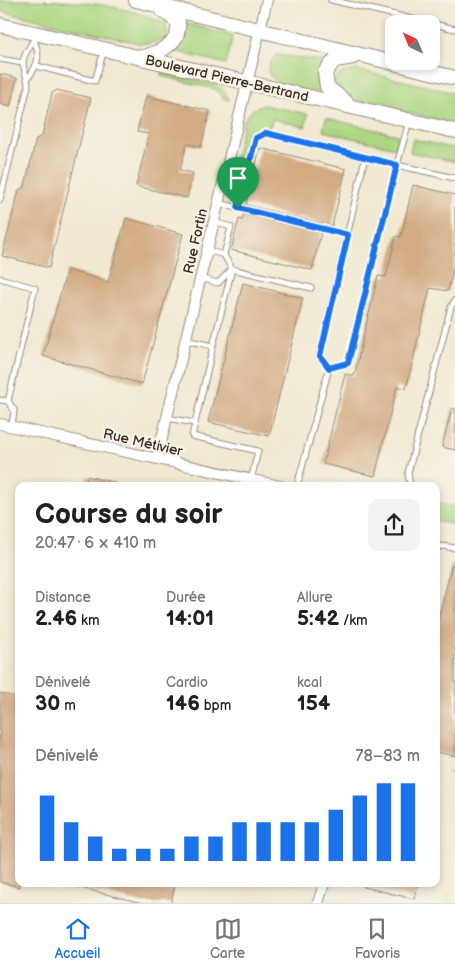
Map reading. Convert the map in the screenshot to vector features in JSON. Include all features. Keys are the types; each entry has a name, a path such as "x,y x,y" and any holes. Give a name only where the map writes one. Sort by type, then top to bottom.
{"main road":[{"path":"136,0 455,78"},
{"path":"141,58 157,53 169,46 177,35 178,22 156,5"},
{"name":"Boulevard Pierre-Bertrand","path":"0,24 35,37 141,58 246,84 353,106 455,131"},
{"path":"353,106 327,87 325,72 335,60 363,57"}],"street":[{"name":"Rue Fortin","path":"157,459 267,0"},
{"name":"Rue Métivier","path":"0,424 261,482"},
{"path":"318,903 323,887"}],"lane":[{"path":"331,0 455,29"},
{"path":"28,78 23,63 27,50 35,37"},
{"path":"0,200 20,123 28,78 37,66 39,52 35,37"},
{"path":"37,66 95,81 104,50"},
{"path":"0,59 23,63"},
{"path":"329,368 348,363 409,120"},
{"path":"238,208 256,138 266,133 455,178"},
{"path":"329,368 320,356 365,158"},
{"path":"218,203 348,235"},
{"path":"213,222 231,227 224,255 232,269 192,436 258,452 251,480"},
{"path":"206,250 224,255"},
{"path":"200,278 218,283 232,269"},
{"path":"232,269 311,288"},
{"path":"0,278 34,288 8,401 14,410 12,427"},
{"path":"409,482 408,473 451,307 455,300"},
{"path":"185,340 213,346"},
{"path":"298,482 329,368"},
{"path":"0,400 8,401"},
{"path":"167,418 195,423"},
{"path":"440,547 455,548"}],"green space":[{"path":"0,0 64,1 127,10 166,24 167,38 150,44 138,43 0,11"},
{"path":"184,23 233,36 226,64 178,52 176,50 183,35"},
{"path":"276,55 331,62 320,73 317,82 321,93 291,87 273,79 269,73 269,65"},
{"path":"358,70 455,93 455,124 349,98 336,90 333,81 338,76 344,72"},
{"path":"162,72 216,85 222,89 230,100 225,100 215,89 161,76"},
{"path":"264,105 308,114 305,127 273,119 269,128 261,128 252,136 237,192 232,194 228,190 243,123 251,111"},
{"path":"326,118 398,135 395,148 323,131"},
{"path":"413,139 455,149 455,162 410,152"},
{"path":"440,504 455,507 455,525 440,522"}],"building":[{"path":"0,74 17,78 10,107 0,104"},
{"path":"57,90 91,98 49,268 2,256 19,190 25,186 36,139 42,136 52,93"},
{"path":"146,96 210,111 201,147 187,144 180,170 193,173 187,198 136,186 149,134 137,132"},
{"path":"260,148 346,169 332,226 246,205"},
{"path":"413,185 455,195 455,261 448,291 430,288 406,389 397,386 375,476 323,464 345,374 354,376 378,276 386,277 396,236 401,237"},
{"path":"244,214 321,233 312,270 231,250 239,219 242,220"},
{"path":"126,218 183,234 142,384 43,356 67,270 108,282"},
{"path":"243,283 303,298 269,436 208,422"},
{"path":"452,408 455,409 455,450 442,447"},
{"path":"87,476 111,482 86,482"},
{"path":"452,565 455,566 455,756 440,753 440,612"},
{"path":"0,693 15,697 15,886 0,882"},
{"path":"77,887 174,887 171,903 142,903"},
{"path":"364,887 417,887 414,899"}],"waterway":[{"path":"449,772 455,773"}],"route":[{"path":"266,133 397,165 348,363 329,368 320,356 348,235 238,208 256,138 266,133"}]}
